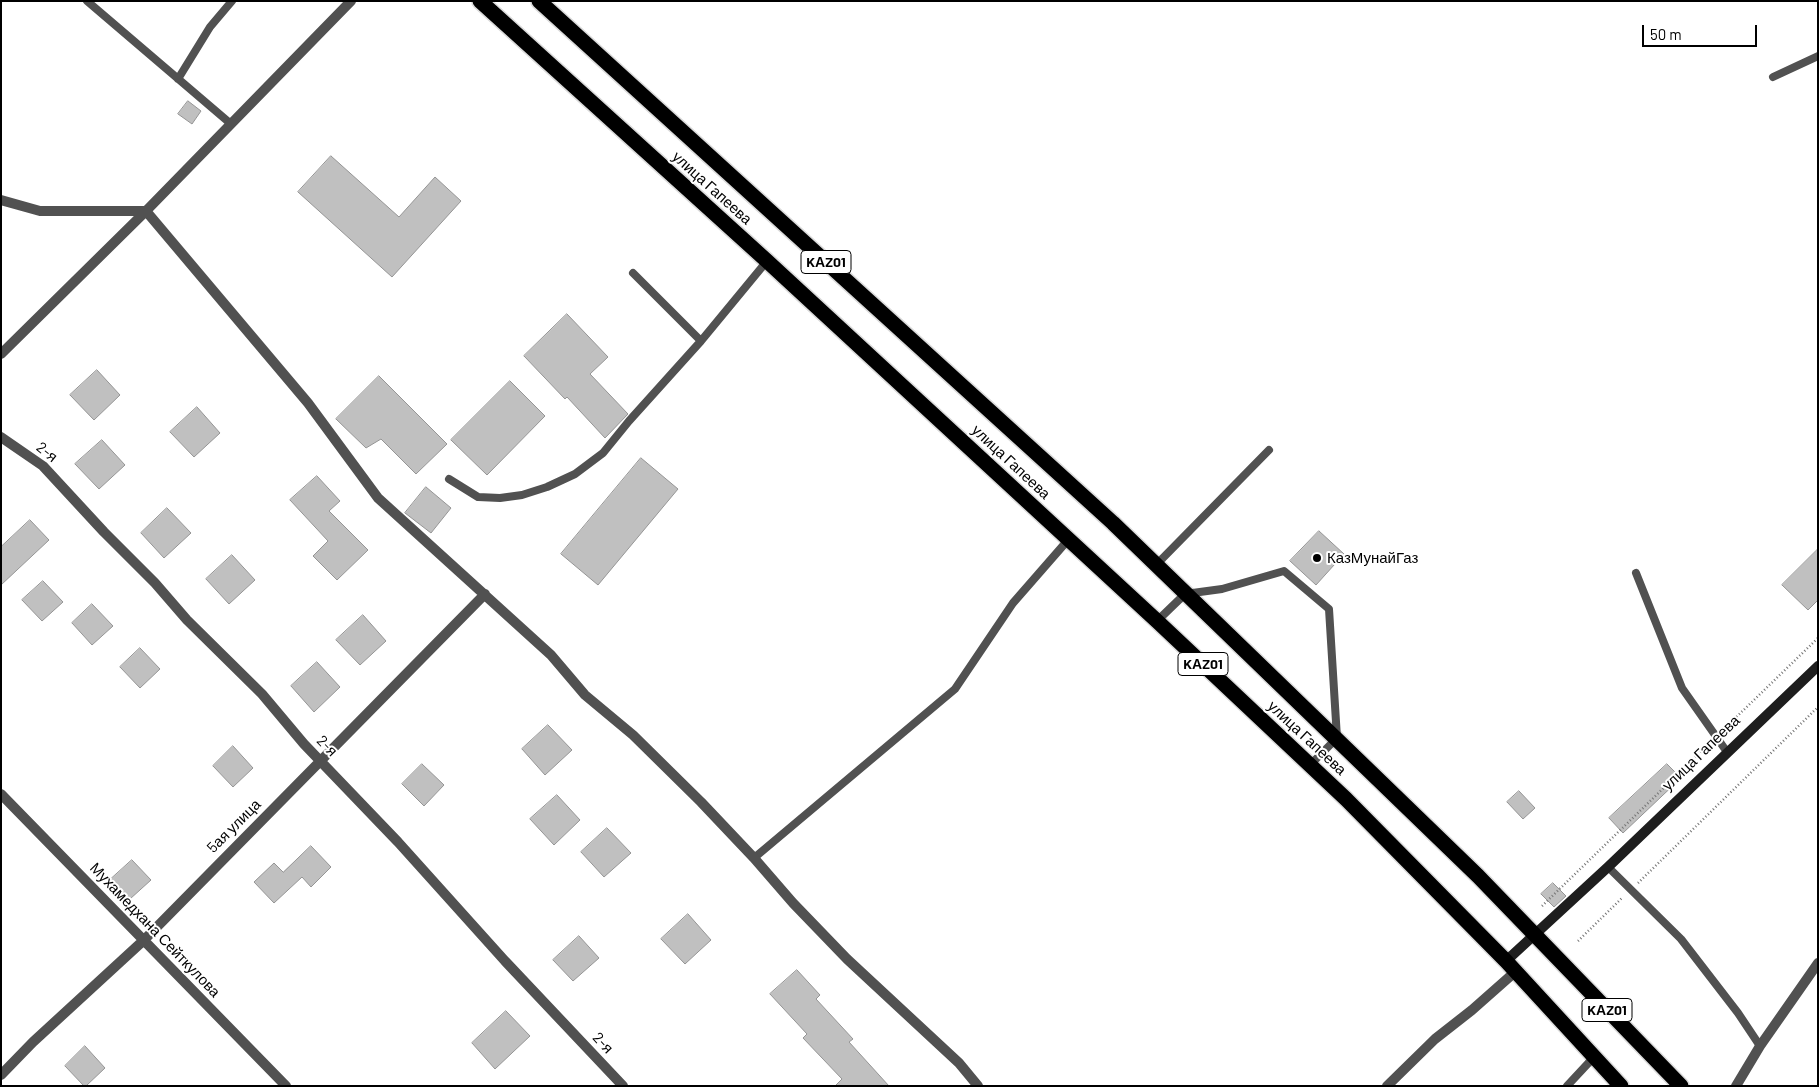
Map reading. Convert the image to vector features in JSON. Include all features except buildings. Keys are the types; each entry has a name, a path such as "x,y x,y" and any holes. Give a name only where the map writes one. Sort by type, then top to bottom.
{"highway":[{"name":"улица Гапеева","path":"480,1 767,261 1346,799 1510,967 1621,1086"},
{"name":"улица Гапеева","path":"539,1 1113,523 1478,876 1681,1086"}],"main road":[{"name":"улица Гапеева","path":"1510,967 1534,934 1818,666"}],"street":[{"path":"1,354 146,211 351,1"},
{"path":"1,200 40,211 146,211 308,403 378,498 551,655 584,695 633,735 701,802 793,903 847,958 959,1064 978,1086"},
{"name":"2-я","path":"1,437 43,466 104,532 155,583 187,620 262,694 320,761 398,842 505,961 623,1086"},
{"name":"5ая улица","path":"1,1075 40,1035 144,940 484,594"},
{"name":"Мухамедхана Сейткулова","path":"1,794 286,1086"},
{"path":"1736,1086 1760,1046 1818,963"},
{"path":"1387,1086 1434,1039 1472,1010 1510,967"}],"lane":[{"path":"88,1 231,124"},
{"path":"178,79 210,27 232,1"},
{"path":"1772,77 1818,56"},
{"path":"449,479 478,497 500,498 547,487 575,474 602,453 701,341 767,261"},
{"path":"633,274 701,341"},
{"path":"1156,565 1269,450"},
{"path":"754,858 955,689 1013,603 1068,540"},
{"path":"1156,621 1185,594 1222,589 1284,571 1329,609 1337,738 1310,765"},
{"path":"1636,573 1682,688 1727,752"},
{"path":"1608,866 1680,939 1738,1014 1760,1046"},
{"path":"1567,1086 1594,1058"}],"path":[{"path":"1719,734 1818,638"},
{"path":"1635,886 1818,708"},
{"path":"1542,906 1712,741"},
{"path":"1578,941 1628,893"}],"place":[{"name":"КазМунайГаз","path":"1317,558"}]}
